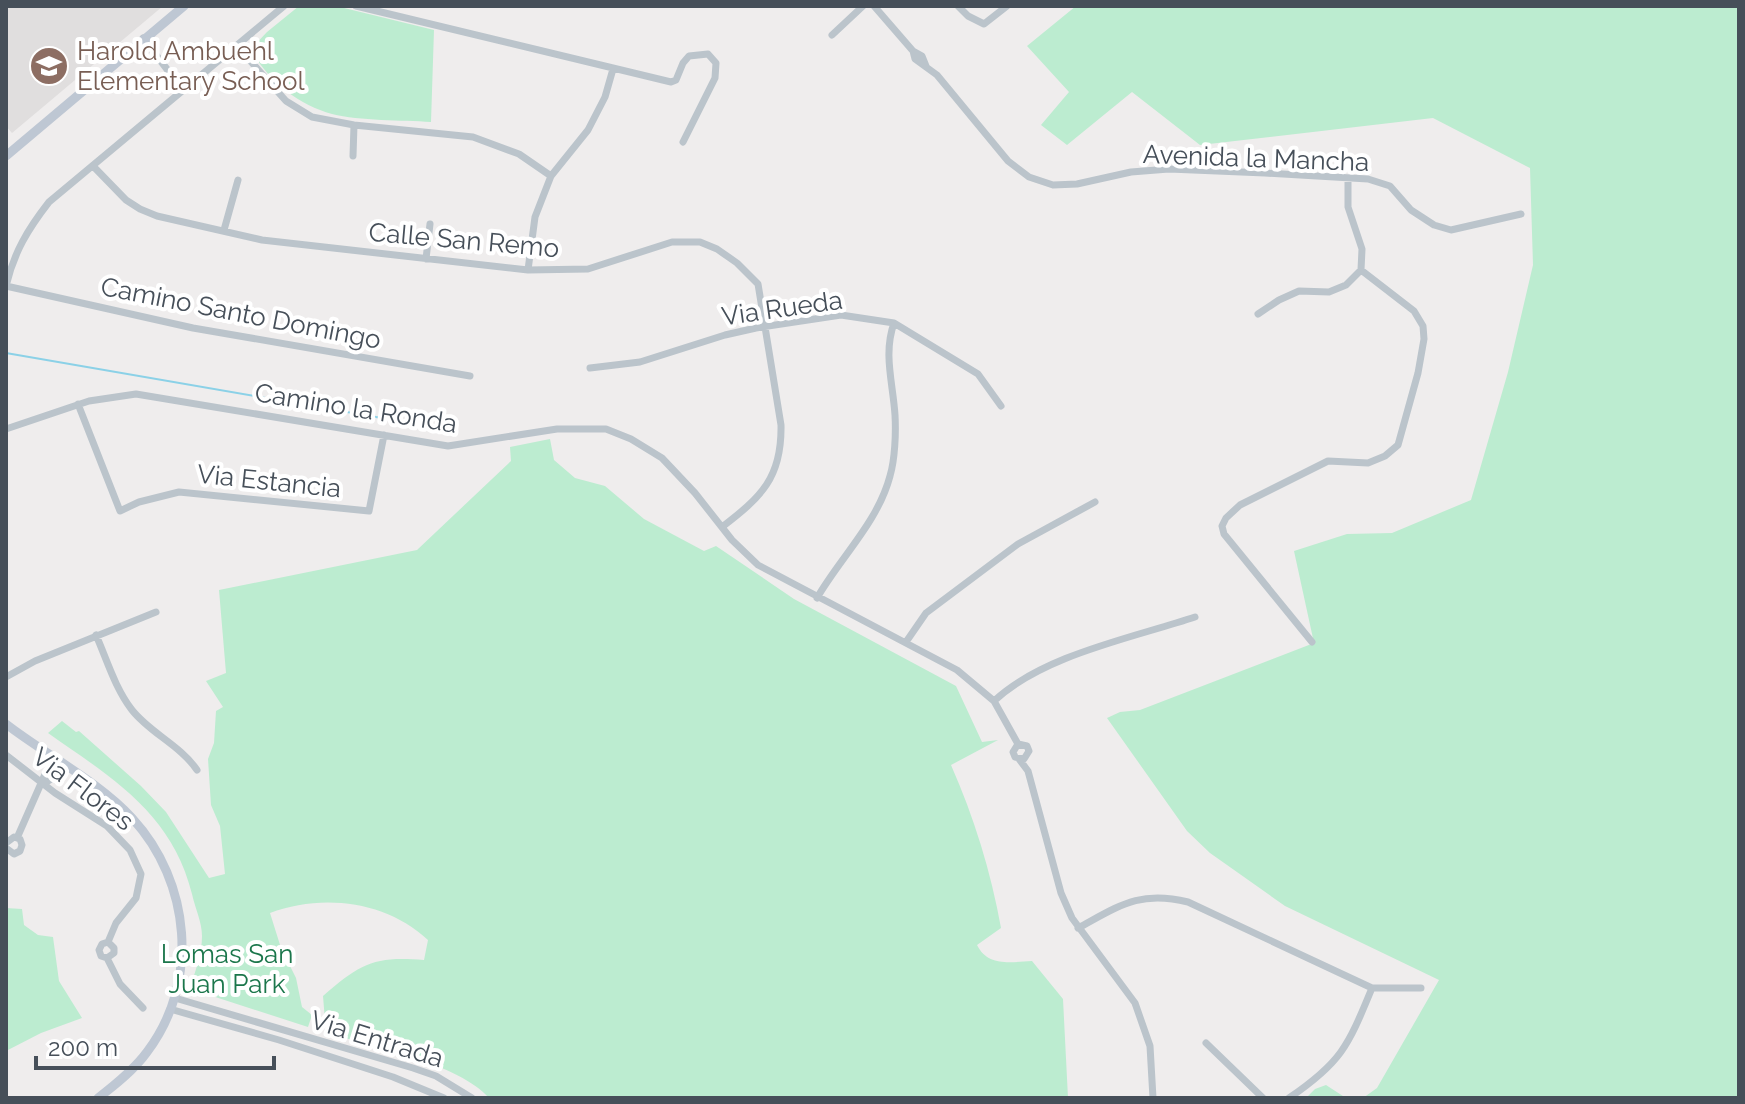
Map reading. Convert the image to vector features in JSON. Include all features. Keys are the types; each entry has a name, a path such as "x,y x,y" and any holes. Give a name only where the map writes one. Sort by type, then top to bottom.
{"main road":[{"path":"6,156 184,6"},
{"path":"6,724 130,816 153,842 168,871 178,901 183,955 175,998 163,1027 146,1053 98,1098"}],"street":[{"path":"6,286 17,250 49,202 284,6"},
{"path":"356,6 671,82 676,80 689,56 708,54 716,63 715,78 683,142"},
{"path":"832,35 863,6"},
{"name":"Avenida la Mancha","path":"874,6 913,51 922,56 926,66 981,126 1008,161 1029,177 1053,185 1169,169 1368,179 1390,186 1411,210 1434,225 1451,230 1521,214"},
{"path":"958,6 968,16 984,24 1007,6"},
{"path":"143,38 183,90"},
{"path":"237,46 286,101 312,117 354,125 473,137 519,154 551,176"},
{"path":"528,270 535,217 551,176 588,130 605,97 613,69"},
{"path":"353,156 354,125"},
{"name":"Calle San Remo","path":"93,166 126,200 140,209 157,216 262,240 528,270 588,269 672,242 700,242 717,249 758,284 781,425 780,457 771,480 755,499 722,527"},
{"path":"1258,314 1299,291 1329,292 1346,285 1361,270 1362,249 1348,207 1348,178"},
{"path":"224,230 238,180"},
{"path":"426,259 430,224"},
{"path":"1312,642 1224,534 1222,526 1240,505 1328,461 1368,463 1385,456 1398,445 1418,373 1423,326 1414,311 1361,270"},
{"name":"Camino Santo Domingo","path":"6,286 193,328 470,376"},
{"name":"Via Rueda","path":"590,368 640,362 725,335 765,326 841,315 894,323 978,374 1001,406"},
{"path":"817,598 877,509 890,476 895,417 888,358 894,323"},
{"name":"Camino la Ronda","path":"6,429 78,404 108,396 136,394 448,446 557,429 606,429 631,439 662,458 758,565 957,670 994,701 1018,744 1027,746 1028,756"},
{"name":"Via Estancia","path":"78,404 120,511 139,502 179,492 369,511 384,435"},
{"path":"906,642 926,613 1018,544 1095,502"},
{"path":"6,677 35,661 156,612"},
{"path":"994,701 1025,677 1063,660 1195,617"},
{"path":"96,635 133,712 188,757 197,770"},
{"name":"Camino la Ronda","path":"1018,744 1013,752 1019,759"},
{"name":"Via Flores","path":"6,755 43,784 107,826 130,850 141,874 136,898 116,923 108,942 114,948 111,957 107,958 120,984 143,1008"},
{"path":"1028,771 1019,759 1028,756 1028,771 1061,893 1078,928 1135,1003 1150,1046 1153,1098"},
{"path":"17,838 43,784 53,778 60,763"},
{"path":"11,838 17,838 22,845 20,851 11,853 6,845 11,838"},
{"path":"1078,928 1122,903 1140,898 1172,898 1188,902 1372,988 1421,988"},
{"path":"1289,1098 1329,1068 1348,1044 1372,988"},
{"name":"Via Entrada","path":"175,998 424,1072 472,1098"},
{"name":"Via Entrada","path":"170,1009 393,1077 444,1098"},
{"path":"311,1051 314,1041"},
{"path":"1206,1043 1263,1098"}],"shaded area":[{"name":"Harold Ambuehl Elementary School","path":"6,6 163,6 12,133 6,126"}],"green space":[{"path":"299,6 336,6 434,30 431,122 332,114 307,104 284,89 265,71 251,49"},
{"path":"1076,6 1739,6 1739,1098 1363,1098 1377,1088 1439,980 1285,906 1210,853 1187,831 1107,718 1120,712 1140,710 1314,643 1294,551 1347,534 1392,533 1471,500 1508,372 1533,265 1530,168 1433,118 1200,145 1132,92 1067,145 1041,125 1069,92 1027,46"},
{"name":"Lomas San Juan Park","path":"550,439 554,460 575,478 605,486 644,519 704,551 716,546 794,599 956,686 982,742 998,740 951,765 981,845 1001,928 977,945 993,960 1032,961 1063,999 1068,1098 489,1098 457,1075 436,1066 326,1033 323,996 348,976 380,961 424,960 428,940 412,927 374,909 353,904 311,903 270,913 281,948 296,978 302,1007 312,1015 308,1027 203,993 191,985 200,955 202,931 183,866 170,841 155,819 116,782 48,733 62,721 79,731 166,812 209,878 225,874 220,826 211,805 208,759 214,743 216,711 223,707 206,681 226,673 219,590 417,550 511,461 510,447"},
{"path":"6,908 22,909 24,925 38,935 53,937 59,981 82,1018 41,1033 6,1051"},
{"path":"1326,1085 1346,1098 1306,1098 1315,1089"}],"waterway":[{"path":"6,353 451,430"}],"place":[{"name":"Harold Ambuehl Elementary School","path":"49,66"}]}
